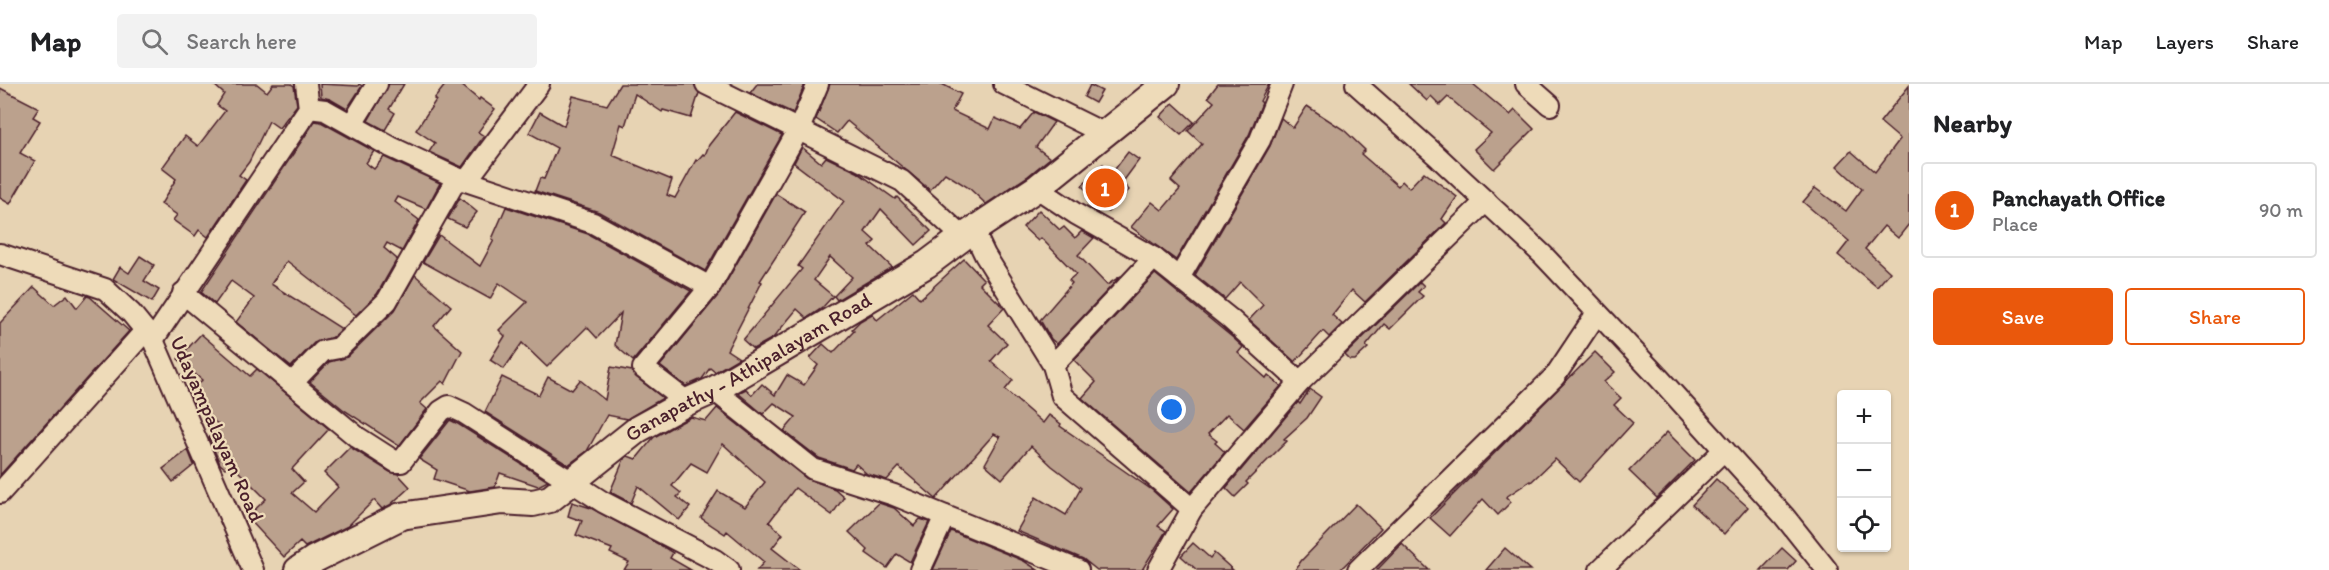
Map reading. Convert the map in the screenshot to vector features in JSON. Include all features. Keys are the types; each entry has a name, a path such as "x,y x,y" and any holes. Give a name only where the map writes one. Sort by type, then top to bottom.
{"main road":[{"name":"Ganapathy - Athipalayam Road","path":"298,570 332,550 401,516 502,501 532,503 550,500 638,429 714,390 927,264 968,233 1037,188 1166,84"}],"street":[{"path":"0,493 149,336 183,293 309,108 306,84"},
{"path":"352,124 377,84"},
{"path":"292,383 323,351 339,348 387,301 462,179 539,84"},
{"path":"706,84 902,181 968,233 985,255 1053,366 1062,396 1192,509"},
{"path":"687,402 643,368 710,287 799,129 818,84"},
{"path":"1004,84 1105,134"},
{"path":"1179,278 1260,140 1282,84"},
{"path":"1356,84 1543,255 1784,516 1827,570"},
{"path":"1526,84 1550,105"},
{"path":"309,108 325,110 391,147 462,179 592,223 710,287"},
{"path":"1037,188 1076,214 1154,258 1229,318 1300,382"},
{"path":"1158,570 1192,509 1300,382 1486,201"},
{"name":"Udayampalayam Road","path":"0,254 105,289 131,313 149,336 253,570"},
{"path":"1053,366 1154,258"},
{"path":"183,293 357,437 396,462 401,462 441,411 449,406 464,413 603,502 715,560 729,570"},
{"path":"1358,570 1555,376 1597,313"},
{"path":"714,390 813,469 894,495 1068,568"},
{"path":"1600,570 1724,450"},
{"path":"920,570 945,516"}],"building":[{"path":"213,84 257,84 267,92 273,84 291,84 294,86 297,105 279,128 269,121 249,162 239,175 246,180 208,237 199,230 195,236 173,220 177,215 161,204 176,179 162,168 185,136 198,146 225,111 217,105 224,94"},
{"path":"320,84 358,86 359,84 362,86 347,109 330,99 321,97"},
{"path":"389,84 404,84 389,109 395,113 385,130 368,121"},
{"path":"446,84 460,84 479,100 480,98 495,109 478,132 484,136 462,167 429,152 435,143 416,130 436,100 434,99"},
{"path":"620,84 694,84 699,93 691,118 663,110 662,112 635,94 625,126 621,124 612,155 672,180 667,195 675,198 696,160 703,154 705,155 709,145 735,112 782,135 705,271 599,212 535,191 540,178 544,179 557,148 529,133 540,112 564,126 573,96 607,105"},
{"path":"757,84 805,84 793,113 750,93"},
{"path":"830,84 942,84 961,94 952,111 990,129 995,118 1020,129 1034,112 1054,122 1036,147 1050,158 986,204 969,188 945,173 930,190 847,121 837,133 816,119"},
{"path":"1218,84 1269,84 1260,101 1262,103 1249,135 1176,260 1131,227 1152,202 1162,210 1180,189 1171,181 1202,144 1188,131 1214,102 1208,97"},
{"path":"1409,84 1473,84 1510,115 1515,110 1534,129 1494,169 1474,149 1491,133 1448,97 1440,105 1431,96 1427,101"},
{"path":"1090,85 1102,91 1095,103 1084,97"},
{"path":"1909,86 1909,224 1898,238 1884,226 1865,249 1890,272 1877,287 1838,255 1849,241 1803,202 1815,188 1846,211 1862,189 1837,166 1851,151 1875,172 1900,139 1880,122"},
{"path":"0,88 39,108 33,117 40,121 20,153 35,161 10,204 0,198"},
{"path":"1173,103 1194,122 1181,135 1160,117"},
{"path":"1307,106 1344,130 1365,150 1361,154 1398,186 1402,181 1409,188 1424,172 1457,197 1442,219 1446,223 1365,302 1352,290 1332,315 1342,324 1329,337 1323,331 1295,362 1249,320 1263,305 1240,282 1225,299 1195,275 1270,146 1281,118 1293,128"},
{"path":"315,121 321,122 374,151 366,163 374,169 384,157 440,183 426,209 398,197 395,202 419,220 402,251 387,243 384,248 397,259 377,294 356,315 287,261 271,284 342,329 333,337 314,343 291,367 236,322 254,298 231,281 215,304 201,292"},
{"path":"802,147 821,163 826,157 857,172 895,199 897,197 931,231 916,245 881,209 865,232 875,241 870,246 892,267 837,300 834,296 852,277 830,257 814,280 833,296 822,308 807,318 797,309 773,338 753,349 743,340 802,269 798,266 844,201 794,163"},
{"path":"1128,152 1139,160 1122,183 1129,190 1108,212 1082,186 1103,164 1112,173"},
{"path":"776,194 805,212 760,281 762,282 727,350 739,358 715,372 710,368 702,379 686,386 660,366 720,293"},
{"path":"460,198 477,212 465,227 448,219"},
{"path":"506,207 588,234 691,291 633,361 615,345 621,313 597,338 587,327 547,367 522,343 504,369 490,360 505,336 499,330 527,302 499,283 490,299 423,262 439,235 480,266 494,240 492,239"},
{"path":"1039,210 1060,230 1064,227 1075,238 1082,231 1094,238 1078,255 1107,285 1121,276 1057,344 1051,339 1040,320 1072,283 1069,280 1076,274 1041,238 1038,241 1023,227"},
{"path":"140,256 154,265 144,281 159,290 152,302 113,279 120,267 129,273"},
{"path":"964,259 984,280 980,284 1004,308 988,325 1007,343 991,361 1013,380 1005,390 1043,423 1049,415 1061,424 1060,426 1152,490 1173,509 1158,526 1166,531 1142,570 1097,570 1083,559 1017,531 1036,497 1066,515 1081,488 1052,466 1031,446 1002,479 985,464 1000,437 994,434 936,499 899,467 887,480 867,474 856,464 852,469 819,458 784,431 796,417 774,403 763,414 738,393 746,389 752,395 762,384 775,395 787,375 804,385 818,365 810,358 823,344 833,353 854,331 852,329 860,321 872,314 877,320 913,291 920,299"},
{"path":"1155,274 1232,337 1243,347 1238,353 1266,378 1268,375 1281,386 1244,429 1227,414 1208,434 1225,452 1191,492 1082,398 1096,382 1074,360"},
{"path":"415,275 451,306 434,326 462,351 445,384 442,381 420,403 427,409 399,446 344,410 310,382 329,362 347,357 395,310"},
{"path":"1420,282 1424,286 1418,292 1423,296 1390,329 1384,324 1366,346 1368,348 1355,360 1350,360 1345,355"},
{"path":"34,287 54,305 67,295 77,308 87,296 90,297 129,331 0,475 0,323"},
{"path":"201,334 250,376 257,369 329,429 292,469 304,482 292,493 314,512 338,487 324,473 350,447 390,472 398,474 410,487 382,509 374,500 348,526 305,547 300,542 284,557 247,517 266,499 230,463 225,468 220,464 209,438 219,425 194,404 190,394 202,380 178,359"},
{"path":"1595,352 1615,372 1604,382 1621,398 1614,405 1633,423 1579,482 1555,459 1531,482 1506,497 1511,502 1498,515 1483,499 1450,536 1430,518"},
{"path":"611,367 632,371 636,377 663,398 627,419 607,415 587,451 568,465 485,412 502,377 539,395 548,377 572,390 580,380 605,400"},
{"path":"1310,389 1321,397 1307,418 1284,439 1287,441 1246,482 1248,484 1235,497 1226,488 1298,402 1300,404"},
{"path":"717,408 806,478 835,489 844,497 832,515 795,488 769,522 783,534 772,548 800,570 757,570 764,562 727,531 725,534 701,518 718,491 745,507 765,482 723,444 707,472 691,463 672,486 681,493 677,497 690,507 679,520 638,486 631,503 610,492 624,459 628,456 636,459 654,437 691,417 706,421"},
{"path":"450,420 548,481 538,486 500,473 495,487 470,491 434,479 437,470 419,459"},
{"path":"1667,432 1695,460 1657,498 1629,471"},
{"path":"188,450 194,465 173,482 163,469"},
{"path":"1716,479 1748,507 1724,534 1692,505"},
{"path":"572,502 591,508 662,546 673,553 670,558 691,570 624,570 629,562 610,553 612,549 576,535 582,521 568,516"},
{"path":"879,503 894,508 914,526 920,519 929,522 910,562 897,554 887,568 866,553 868,550 849,532"},
{"path":"1356,504 1381,528 1340,570 1295,570 1301,561"},
{"path":"951,531 1024,561 1038,570 933,570"},
{"path":"1193,543 1210,558 1214,553 1233,570 1197,570 1181,556"},
{"path":"1402,544 1429,570 1377,570"},
{"path":"1505,548 1530,570 1486,570"},
{"path":"1782,548 1796,561 1788,570 1761,570"}],"place":[{"name":"Panchayath Office","path":"1105,188"}]}
